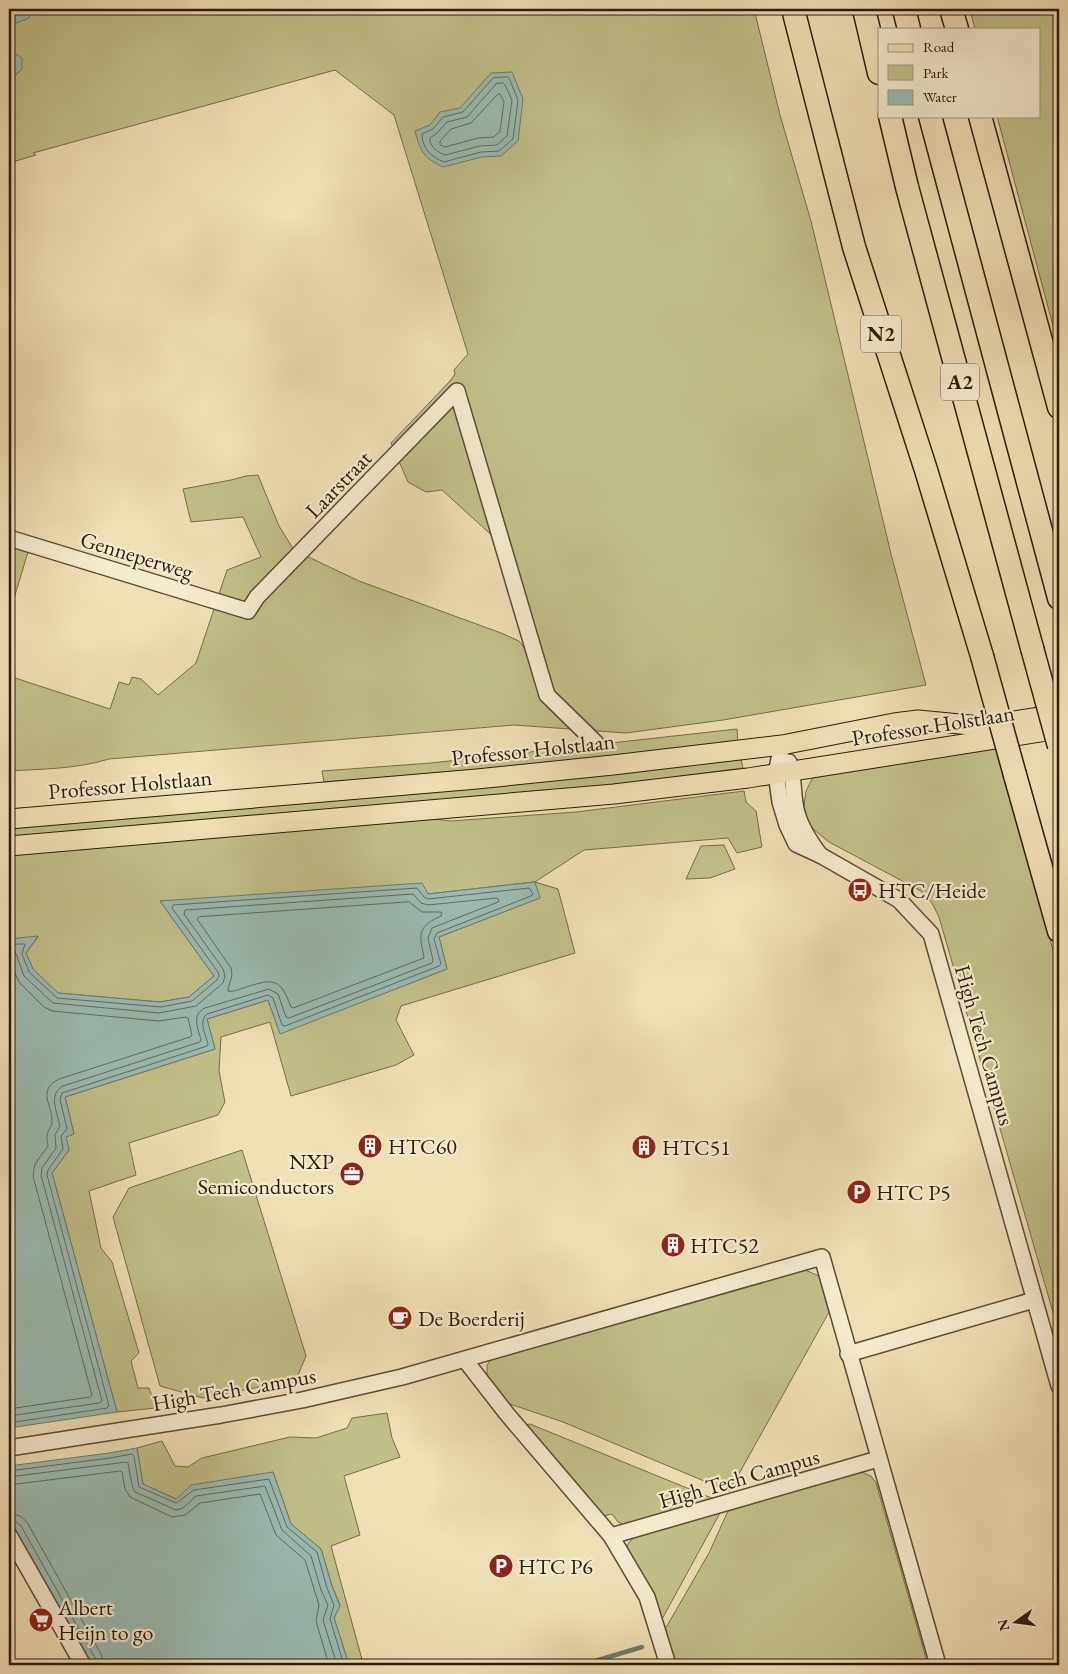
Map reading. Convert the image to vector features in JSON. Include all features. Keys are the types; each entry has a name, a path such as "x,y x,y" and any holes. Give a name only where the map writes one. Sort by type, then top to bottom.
{"highway":[{"name":"N2","path":"792,9 854,247 926,470 982,656 1059,931"},
{"path":"864,9 878,69"},
{"path":"904,9 909,28"},
{"path":"952,9 957,28"},
{"name":"A2","path":"890,118 907,187 1059,746"},
{"name":"A2","path":"931,118 1059,598"},
{"path":"981,118 1059,407"}],"main road":[{"name":"Professor Holstlaan","path":"9,818 477,779 689,757 782,745 918,720 981,726 1059,714"},
{"name":"Professor Holstlaan","path":"9,846 614,794 737,780 1059,729"}],"street":[{"name":"Laarstraat","path":"250,606 457,391"},
{"name":"Professor Holstlaan","path":"457,391 547,696 596,743"},
{"name":"Genneperweg","path":"9,538 248,611 250,606"},
{"name":"High Tech Campus","path":"782,745 784,772 780,802 790,835 796,844 820,855 898,900 931,934 1059,1386"},
{"name":"High Tech Campus","path":"9,1448 221,1415 302,1400 402,1377 822,1257 848,1354 938,1665"},
{"path":"848,1354 1034,1300"},
{"path":"465,1360 507,1414 611,1536 646,1596 668,1665"},
{"name":"High Tech Campus","path":"611,1536 878,1459"},
{"path":"9,1535 83,1665"}],"green space":[{"path":"9,9 754,9 780,115 811,221 891,554 926,685 723,720 626,733 514,725 109,759 72,767 9,771 9,676 110,709 119,682 129,685 132,677 141,679 158,695 196,663 227,570 261,557 243,517 191,522 183,489 246,476 258,475 279,526 294,550 359,581 519,641 546,675 509,551 442,490 426,492 408,482 391,443 450,381 455,374 454,370 468,354 394,115 335,70 33,153 36,155 9,163"},
{"path":"970,9 1059,9 1059,348 998,118 1040,118 1040,28 975,28"},
{"path":"9,546 28,552 9,615"},
{"path":"737,729 738,742 583,760 324,782 322,771 431,763"},
{"path":"994,743 1059,971 1059,1333 939,917 932,903 921,891 829,842 813,829 807,818 804,806 806,791 812,779 821,772"},
{"path":"741,759 743,768 614,785 9,838 9,827"},
{"path":"744,791 746,802 756,811 762,847 737,853 728,838 584,850 535,882 558,889 575,953 401,1006 396,1020 414,1055 396,1065 291,1096 270,1022 221,1037 219,1071 225,1102 218,1115 129,1143 136,1175 89,1191 101,1248 112,1262 139,1353 131,1361 138,1388 149,1388 156,1408 117,1412 52,1173 69,1150 65,1137 74,1134 65,1097 215,1049 207,1019 268,1000 280,1033 447,969 439,937 539,898 534,882 428,894 160,901 214,976 189,997 160,1002 57,993 33,969 26,953 38,937 9,939 9,853 416,817 451,821 576,812"},
{"path":"724,845 735,869 710,878 686,879 701,846"},
{"path":"242,1150 306,1356 296,1380 203,1398 160,1386 113,1217 129,1188"},
{"path":"805,1270 819,1276 829,1312 728,1491 563,1422 507,1403 487,1376 487,1365 493,1357"},
{"path":"387,1413 392,1438 400,1457 344,1476 360,1535 331,1546 363,1663 355,1665 348,1662 334,1618 340,1605 321,1549 291,1524 273,1472 176,1499 143,1484 137,1448 162,1441 175,1466 188,1467 202,1458 290,1437 316,1438 347,1428 352,1418"},
{"path":"530,1424 714,1499 625,1525 618,1522 612,1514 599,1517 525,1425"},
{"path":"861,1472 871,1476 876,1483 928,1665 680,1665 679,1663 674,1665 664,1631 709,1553 728,1511"},
{"path":"720,1513 661,1621 649,1586 627,1552 628,1544 635,1537"}],"water":[{"path":"9,9 32,9 29,18 9,26"},
{"path":"16,54 22,58 22,69 9,82 9,55"},
{"path":"512,72 523,99 518,141 501,156 482,157 443,167 424,154 415,131 430,125 440,112 460,108 491,73"},
{"path":"535,882 540,898 439,937 447,969 280,1034 268,1000 207,1019 215,1049 65,1097 74,1134 66,1137 69,1150 52,1173 117,1412 9,1428 9,939 38,936 26,953 33,969 58,993 160,1002 189,997 214,976 160,901 422,883 428,894"},
{"path":"137,1448 143,1484 176,1499 191,1485 273,1472 291,1524 321,1549 340,1606 334,1618 348,1662 355,1665 86,1665 9,1528 9,1466"}],"waterway":[{"path":"593,1665 595,1661 642,1647"}],"place":[{"name":"HTC/Heide","path":"860,890"},
{"name":"HTC60","path":"370,1146"},
{"name":"HTC51","path":"644,1147"},
{"name":"NXP Semiconductors","path":"352,1174"},
{"name":"HTC P5","path":"859,1192"},
{"name":"HTC52","path":"673,1245"},
{"name":"De Boerderij","path":"400,1318"},
{"name":"HTC P6","path":"501,1566"},
{"name":"Albert Heijn to go","path":"41,1620"}]}
